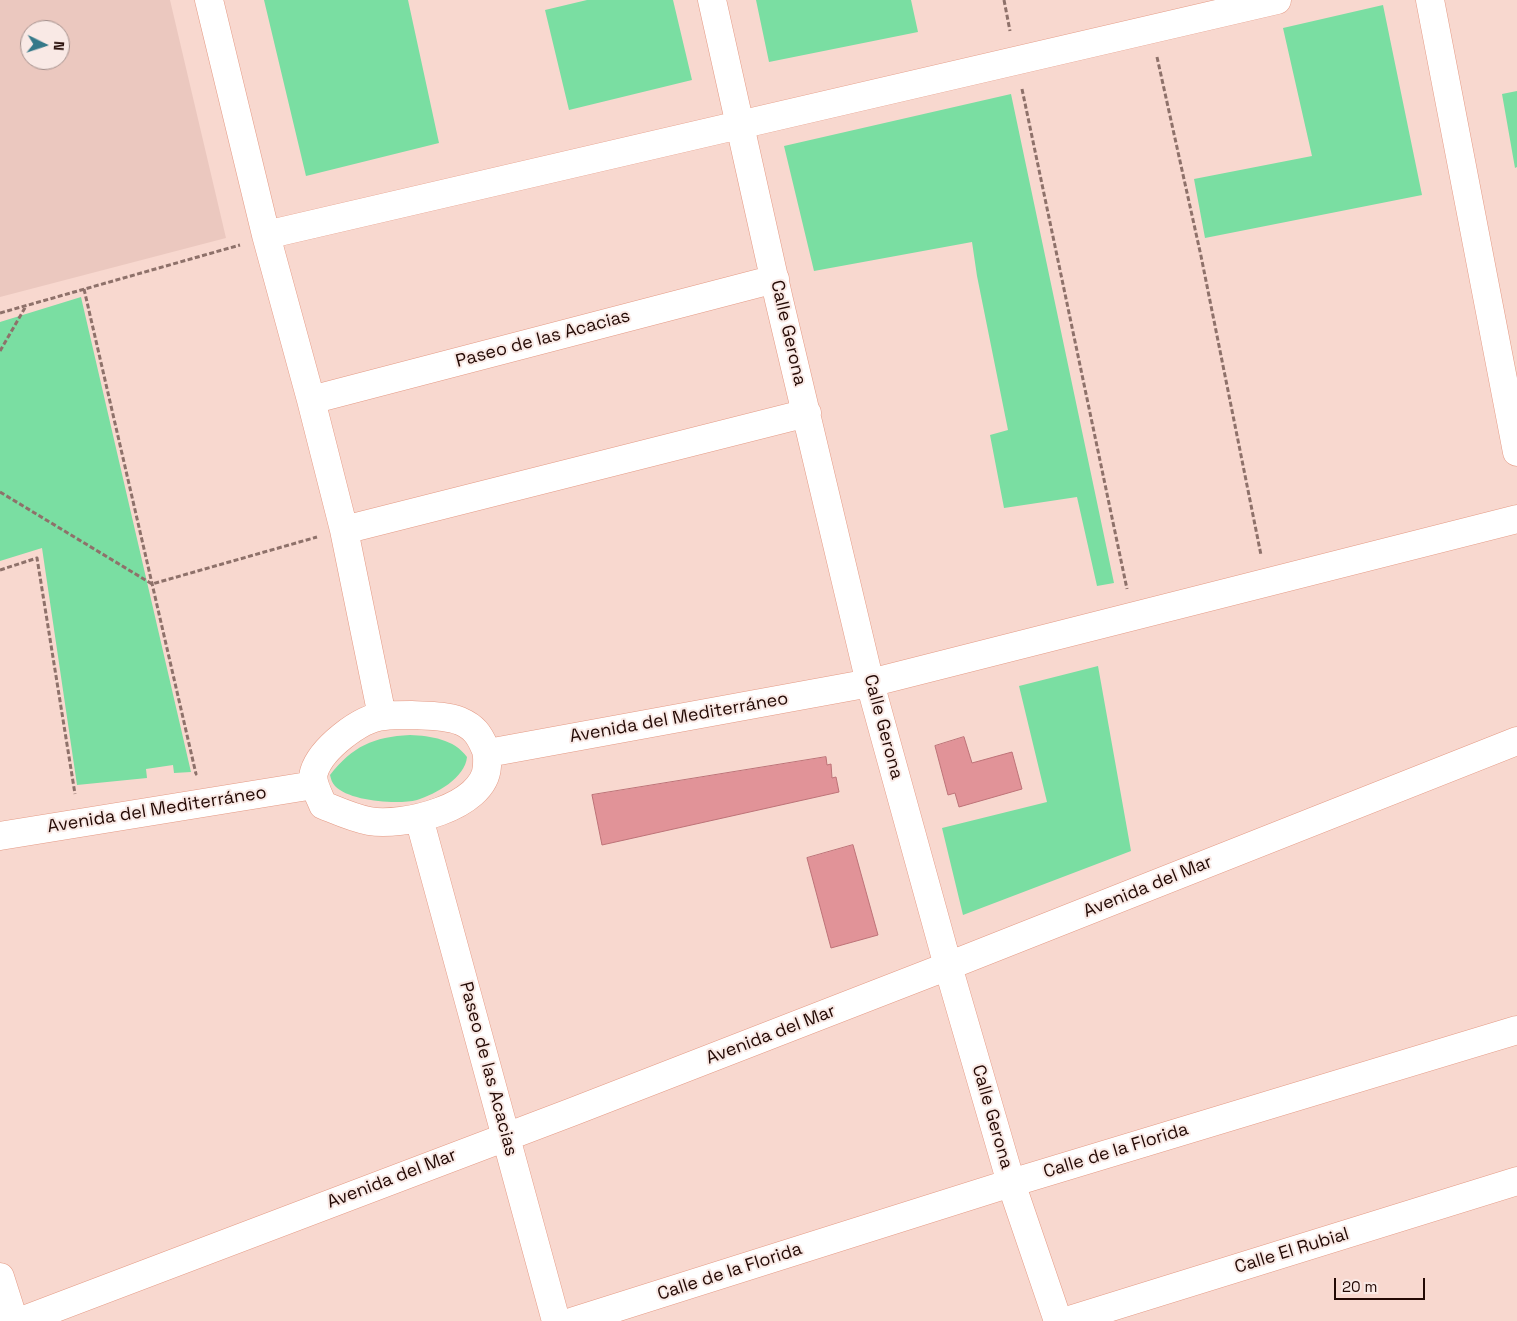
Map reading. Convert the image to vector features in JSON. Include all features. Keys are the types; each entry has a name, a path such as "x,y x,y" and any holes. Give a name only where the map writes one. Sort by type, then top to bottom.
{"street":[{"path":"209,0 266,235 344,530 382,716"},
{"name":"Calle Gerona","path":"712,0 739,124 870,683 948,966 1011,1183 1058,1321"},
{"path":"266,235 1277,0"},
{"path":"1430,0 1517,452"},
{"name":"Paseo de las Acacias","path":"311,400 775,278"},
{"path":"344,530 807,413"},
{"name":"Avenida del Mediterráneo","path":"488,753 870,683 1517,519"},
{"path":"382,716 434,717 459,721 478,732 488,753 487,773 469,796 447,808 418,818 390,822 371,822 350,817 322,805 314,784 314,773 333,743 356,728 382,716"},
{"name":"Avenida del Mar","path":"21,1321 948,966 1517,741"},
{"name":"Avenida del Mediterráneo","path":"0,836 314,784"},
{"name":"Paseo de las Acacias","path":"418,818 556,1321"},
{"name":"Calle de la Florida","path":"574,1321 1011,1183 1517,1030"},
{"name":"Calle El Rubial","path":"1066,1321 1517,1181"},
{"path":"0,1277 14,1321"}],"path":[{"path":"1151,29 1202,256 1266,582"},
{"path":"1016,60 1133,616"},
{"path":"0,313 237,246 266,235"},
{"path":"84,289 196,774"},
{"path":"0,351 26,306"},
{"path":"0,492 152,584 344,530"},
{"path":"0,570 37,558 75,794"}],"shaded area":[{"path":"0,0 170,0 226,238 0,297"}],"green space":[{"path":"264,0 408,0 439,143 306,176"},
{"path":"587,0 673,0 692,80 569,110 545,10"},
{"path":"756,0 911,0 918,32 769,62"},
{"path":"1383,5 1422,195 1205,238 1194,179 1312,156 1283,28"},
{"path":"1517,91 1517,167 1515,168 1502,94"},
{"path":"1011,94 1114,583 1097,586 1077,497 1004,508 990,435 1008,430 972,242 814,271 784,146"},
{"path":"81,297 191,772 174,773 173,765 146,769 147,778 77,785 42,548 0,561 0,322"},
{"path":"1098,666 1131,851 963,915 942,828 1047,802 1019,686"},
{"path":"410,735 426,736 449,742 456,746 467,757 461,772 441,789 425,797 398,802 386,802 351,795 333,784 330,775 356,750 374,741"}],"building":[{"path":"964,737 972,763 1012,752 1022,789 959,807 955,793 948,795 935,746"},
{"path":"826,757 827,765 831,764 832,778 836,777 839,792 602,845 592,795"},
{"path":"853,845 878,935 831,948 807,858"}]}
